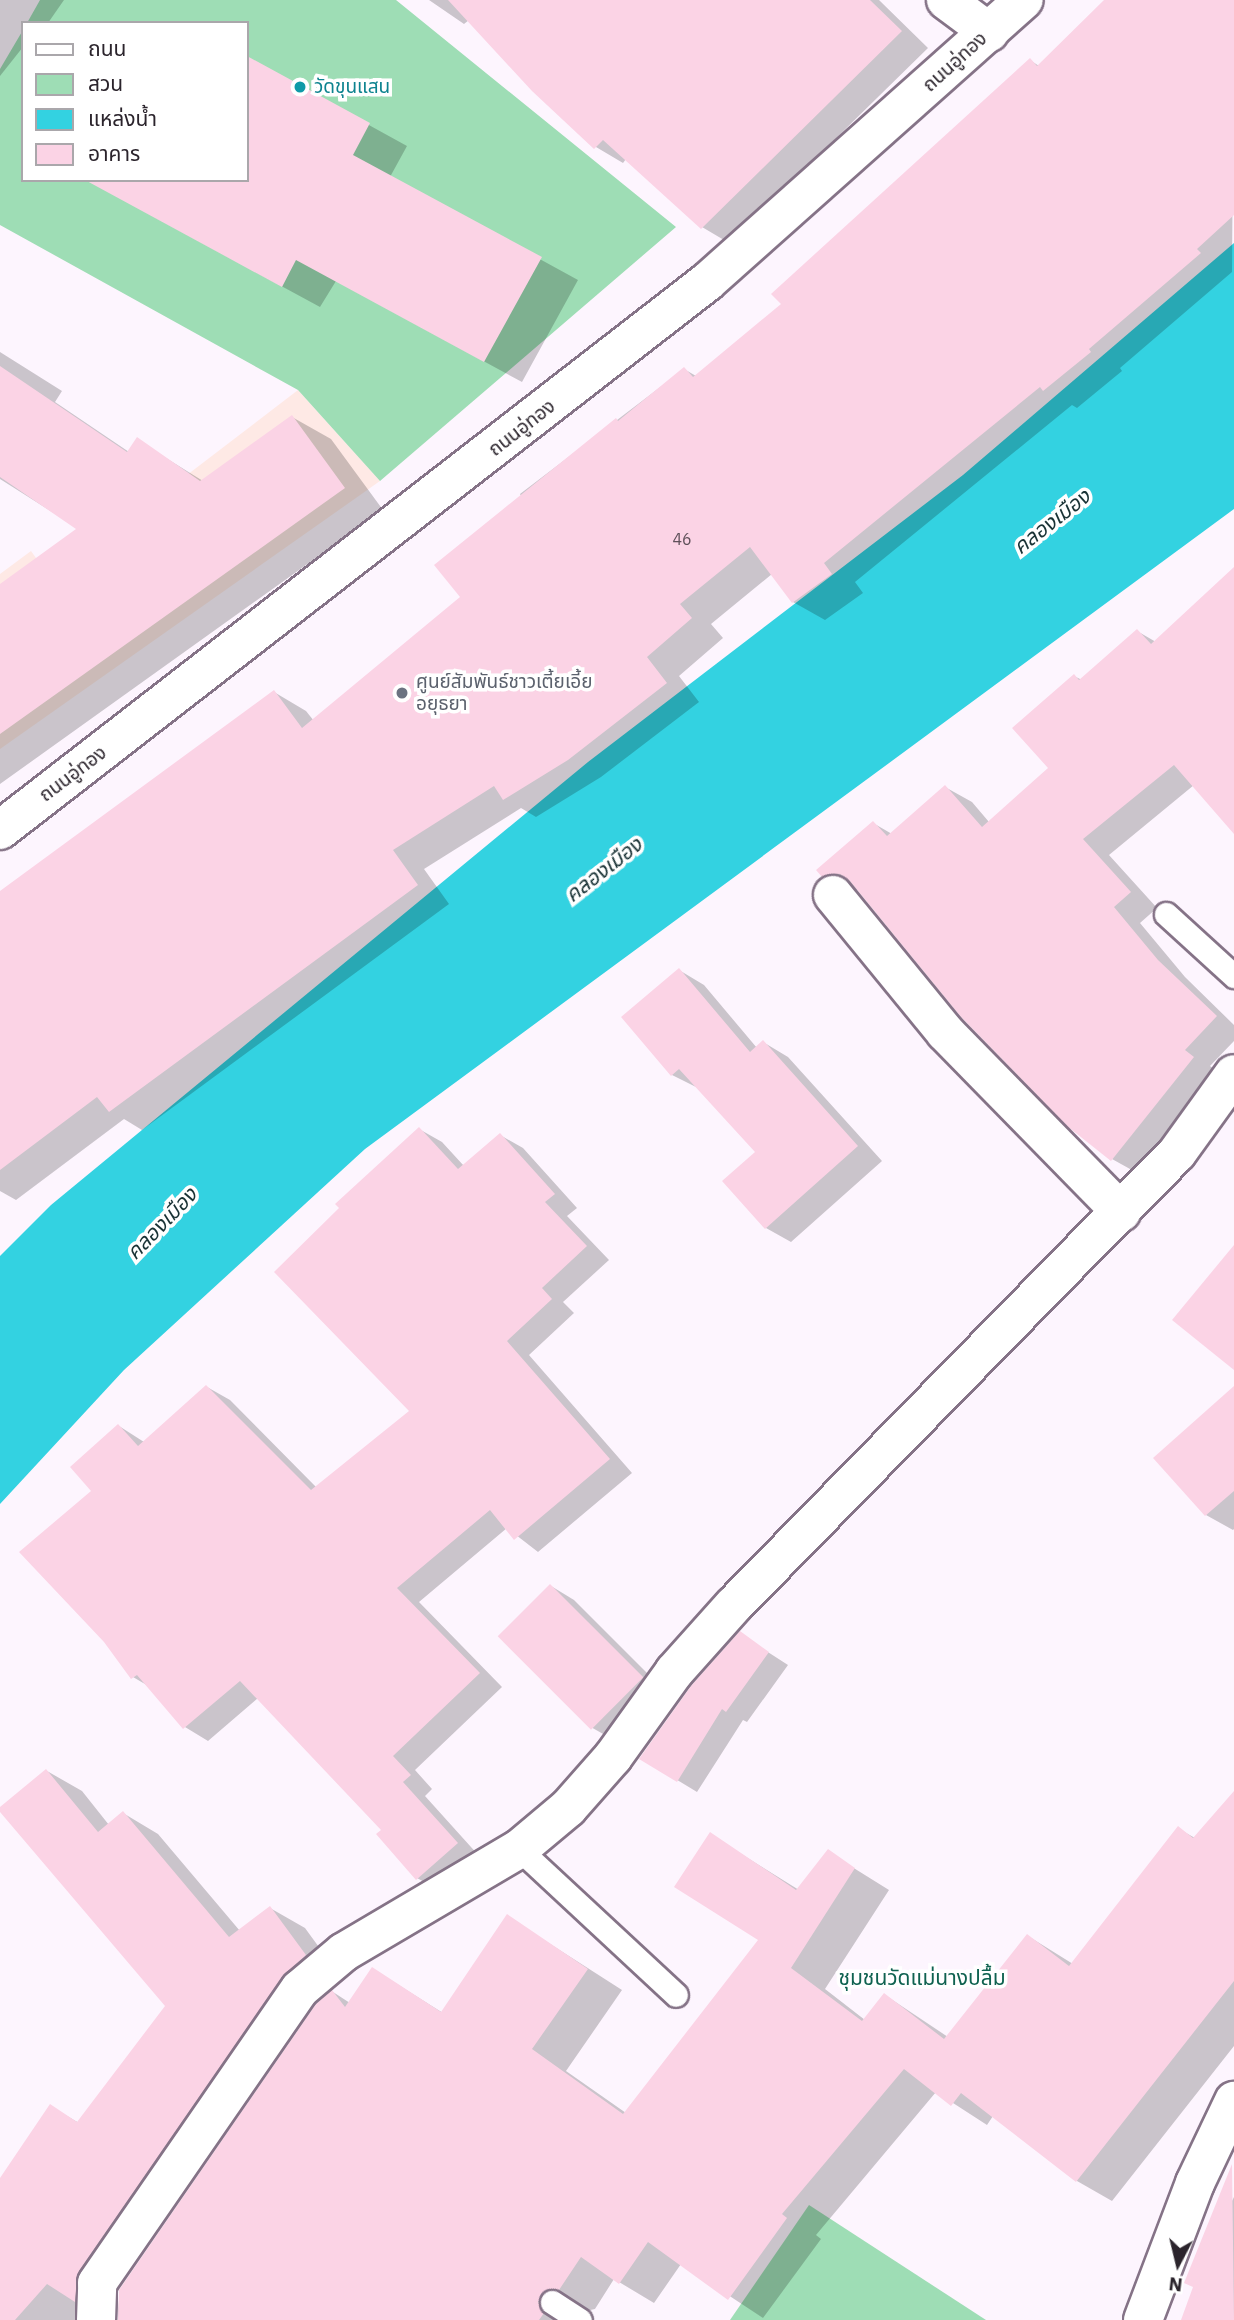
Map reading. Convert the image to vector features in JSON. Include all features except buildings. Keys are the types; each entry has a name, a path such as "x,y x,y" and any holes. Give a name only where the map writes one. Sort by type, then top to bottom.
{"street":[{"path":"946,0 989,32"},
{"name":"ถนนอู่ทอง","path":"0,830 707,282 1023,0"},
{"path":"834,895 945,1032 1121,1212"},
{"path":"96,2320 97,2283 300,1989 366,1937 519,1849 577,1798 674,1672 734,1605 1177,1153 1234,1074"},
{"path":"1143,2320 1195,2183 1234,2101"}],"lane":[{"path":"1166,914 1234,976"},
{"path":"519,1849 676,1995"},
{"path":"552,2302 580,2320"}],"shaded area":[{"path":"298,390 380,481 0,749 0,574 31,551 51,579"}],"green space":[{"path":"40,0 396,0 676,227 380,481 298,390 0,225 0,69 21,33 21,182 248,182 248,21 28,21"},
{"path":"809,2205 986,2320 730,2320"}],"water":[{"name":"คลองเมือง","path":"1234,243 1234,509 365,1149 124,1370 0,1504 0,1256 51,1205 588,762 963,475"}],"place":[{"name":"วัดขุนแสน","path":"300,87"},
{"name":"ศูนย์สัมพันธ์ชาวเตี้ยเอี้ย อยุธยา","path":"402,693"}],"district":[{"name":"ชุมชนวัดแม่นางปลื้ม","path":"922,1977"}]}
